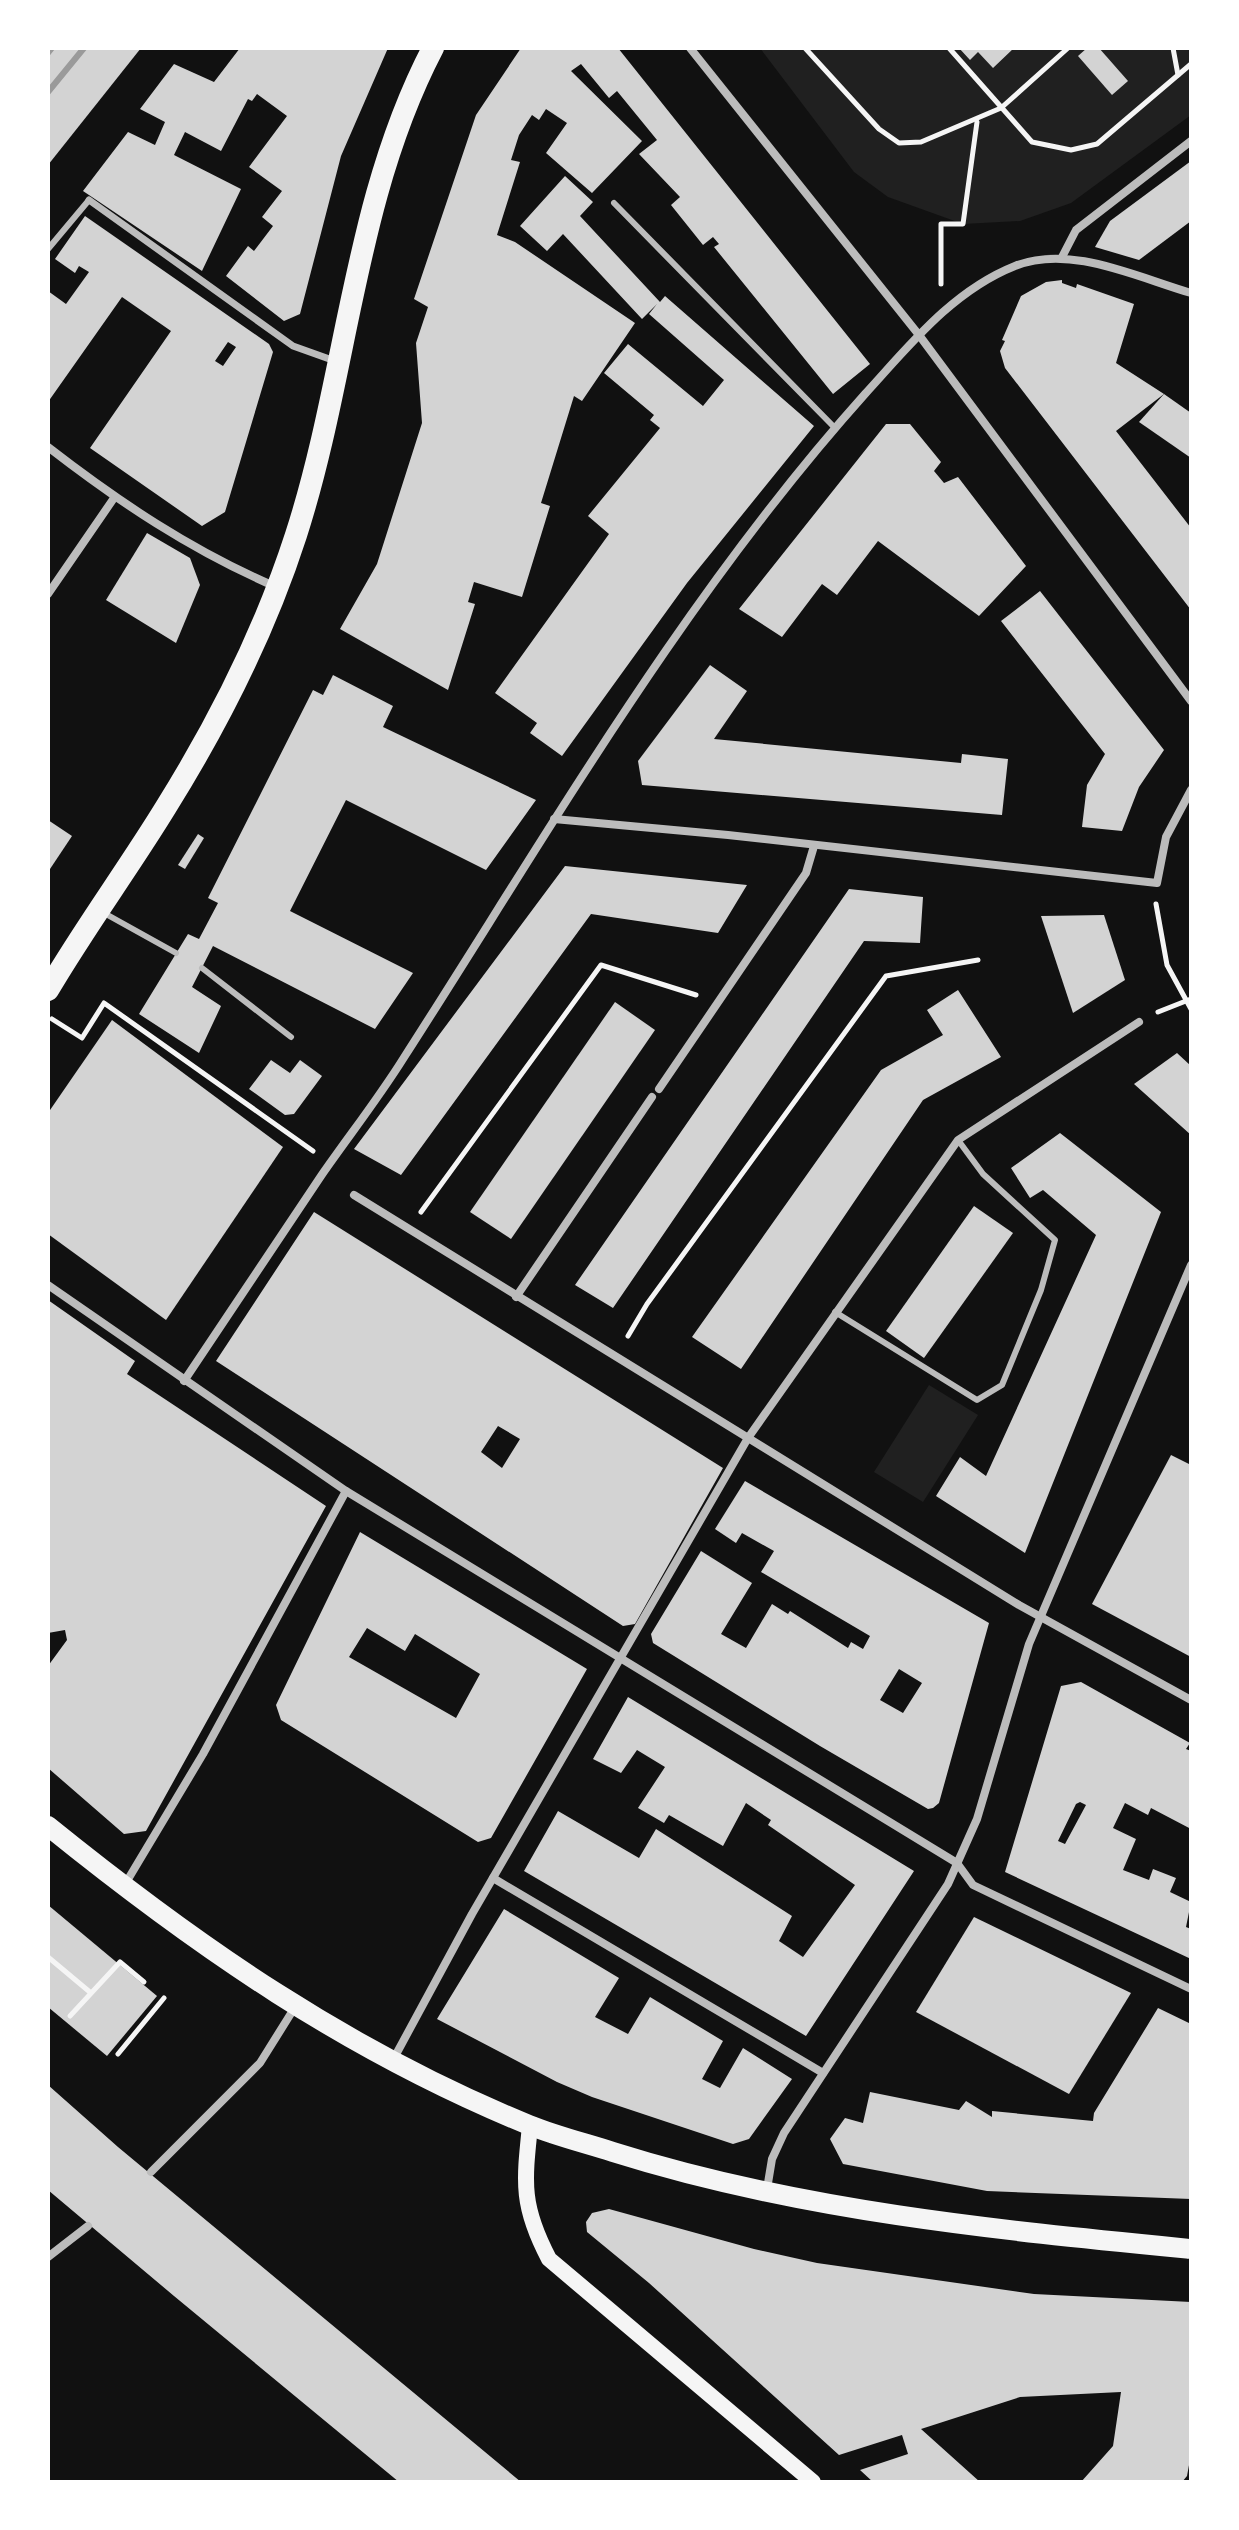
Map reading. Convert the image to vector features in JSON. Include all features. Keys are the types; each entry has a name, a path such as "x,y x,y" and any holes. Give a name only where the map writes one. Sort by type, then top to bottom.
{"highway":[{"path":"48,990 97,909 167,806 210,729 278,588 308,490 366,231 416,82 433,48"}],"main road":[{"path":"48,1826 201,1946 295,2007 392,2060 530,2126 672,2172 767,2194 1038,2234 1191,2249"},
{"path":"530,2126 525,2194 530,2224 549,2259 813,2482"}],"street":[{"path":"690,48 919,335 1191,701"},
{"path":"1062,257 1076,230 1191,141"},
{"path":"89,200 293,346 337,361"},
{"path":"184,1381 402,1061 619,716 835,428 919,335 939,314 1008,269 1048,257 1062,257 1191,293"},
{"path":"48,447 114,498 179,540 278,588"},
{"path":"48,594 114,498"},
{"path":"554,819 1157,883 1166,837 1191,790"},
{"path":"659,1089 806,873 814,846"},
{"path":"392,2060 493,1878 748,1438 958,1140 1139,1022"},
{"path":"516,1297 652,1097"},
{"path":"354,1195 1042,1619 1191,1700"},
{"path":"767,2194 772,2159 784,2133 948,1884 977,1819 1029,1644 1191,1265"},
{"path":"48,1285 346,1491 957,1863 973,1885 1191,1989"},
{"path":"123,1887 203,1754 346,1491"},
{"path":"493,1878 823,2073"},
{"path":"151,2172 260,2063 295,2007"},
{"path":"48,2257 88,2226"}],"lane":[{"path":"48,249 89,200"},
{"path":"614,203 835,428"},
{"path":"97,909 176,953"},
{"path":"202,968 291,1037"},
{"path":"652,1097 659,1089"},
{"path":"835,1312 977,1400 1002,1385 1041,1290 1055,1240 983,1174 958,1140"}],"path":[{"path":"805,48 879,129 899,143 921,142 977,121 1001,108 1068,48"},
{"path":"949,48 1032,142 1071,150 1097,144 1191,64"},
{"path":"1173,48 1178,75"},
{"path":"941,293 941,224 963,224 977,121"},
{"path":"1156,909 1167,965 1191,1009"},
{"path":"616,1358 647,1304 886,976 978,960"},
{"path":"409,1229 601,965 718,1002"},
{"path":"48,1016 82,1038 104,1003 331,1162"},
{"path":"48,1957 91,1993"},
{"path":"70,2016 120,1962 144,1982"},
{"path":"118,2054 164,1998"}],"shaded area":[{"path":"760,48 1191,48 1191,115 1071,203 1020,221 963,224 888,197 854,172"},
{"path":"929,1385 978,1415 923,1502 874,1472"}],"building":[{"path":"48,48 141,48 48,165"},
{"path":"240,48 388,48 341,156 300,314 284,321 226,276 248,246 254,251 273,226 262,217 282,191 249,167 287,116 257,94 252,101 248,99 221,151 185,132 174,155 241,189 202,271 83,191 128,132 155,145 165,122 140,109 174,64 214,82"},
{"path":"521,48 618,48 870,364 833,394 714,247 719,244 713,237 703,245 671,205 680,197 639,154 657,140 617,91 609,98 581,64 571,71 642,141 592,193 546,153 567,123 546,109 539,120 532,115 519,135 511,160 520,162 497,235 515,242 635,323 582,401 574,396 541,503 550,506 522,597 474,582 468,602 475,604 448,690 340,629 377,564 422,423 416,343 428,307 414,299 476,115"},
{"path":"959,48 1014,48 993,68 978,52 970,60"},
{"path":"1087,48 1099,48 1128,81 1112,95 1078,56"},
{"path":"1191,161 1191,221 1139,260 1095,247 1110,221"},
{"path":"565,176 593,202 580,216 660,302 665,296 814,426 687,583 562,756 530,733 537,723 495,693 609,534 588,516 660,428 650,420 654,415 604,373 628,344 703,406 724,380 649,314 657,304 642,319 563,234 547,251 520,226"},
{"path":"85,216 269,344 273,352 225,512 202,526 90,448 171,331 122,297 48,402 48,291 66,304 89,272 79,266 75,273 55,259","holes":["228,342 236,347 223,366 215,361"]},
{"path":"1062,280 1062,283 1076,288 1077,284 1134,304 1116,363 1164,394 1116,431 1191,528 1191,610 1005,368 1000,351 1005,341 1002,340 1021,296 1046,282"},
{"path":"1164,394 1191,413 1191,458 1139,422"},
{"path":"886,424 910,424 941,462 934,471 944,483 958,477 1026,566 979,616 878,541 837,595 822,584 782,637 739,609"},
{"path":"147,533 190,558 200,585 176,643 106,600"},
{"path":"1040,591 1164,750 1139,787 1122,831 1082,827 1087,785 1105,754 1001,621"},
{"path":"710,665 747,691 714,739 961,763 962,754 1008,759 1002,815 642,785 638,761"},
{"path":"333,675 393,706 383,727 536,800 486,870 346,800 290,911 413,973 375,1029 213,946 192,987 221,1006 199,1053 139,1014 188,934 199,939 218,903 208,898 313,690 323,695"},
{"path":"48,820 72,836 48,872"},
{"path":"198,834 204,838 185,869 178,865"},
{"path":"565,866 747,885 718,933 591,914 401,1175 354,1149"},
{"path":"849,889 923,897 920,943 864,941 613,1308 575,1285"},
{"path":"1104,915 1125,980 1073,1013 1041,916"},
{"path":"958,990 1001,1057 923,1100 741,1369 692,1337 881,1070 943,1035 927,1010"},
{"path":"615,1002 655,1030 511,1239 470,1212"},
{"path":"112,1020 283,1147 166,1320 48,1234 48,1113"},
{"path":"1177,1053 1191,1066 1191,1135 1134,1084"},
{"path":"271,1060 290,1073 300,1060 322,1076 294,1114 285,1115 249,1089"},
{"path":"1060,1133 1161,1212 1025,1553 936,1496 960,1457 986,1476 1096,1235 1043,1190 1030,1198 1011,1168"},
{"path":"974,1206 1013,1233 924,1358 886,1331"},
{"path":"314,1212 723,1468 635,1624 623,1626 216,1361","holes":["498,1426 520,1439 502,1468 481,1452"]},
{"path":"48,1300 135,1361 127,1374 326,1506 146,1831 124,1834 48,1768 48,1666 67,1640 65,1630 48,1633"},
{"path":"1171,1455 1191,1465 1191,1657 1092,1604"},
{"path":"745,1481 989,1623 939,1803 933,1808 928,1809 820,1746 653,1643 651,1634 701,1551 752,1583 721,1634 746,1648 772,1604 788,1614 790,1611 848,1648 851,1642 863,1649 870,1636 761,1572 774,1551 742,1533 736,1543 715,1529","holes":["899,1669 922,1683 903,1713 880,1700"]},
{"path":"360,1532 587,1669 491,1838 478,1842 281,1720 276,1705","holes":["367,1628 405,1651 415,1634 480,1674 456,1718 349,1657"]},
{"path":"1081,1682 1190,1743 1186,1749 1191,1751 1191,1829 1151,1808 1148,1815 1125,1803 1113,1828 1136,1839 1123,1870 1149,1880 1153,1869 1176,1878 1170,1892 1191,1902 1186,1927 1191,1929 1191,1959 1005,1872 1061,1686","holes":["1076,1804 1086,1805 1065,1844 1058,1841"]},
{"path":"628,1697 914,1871 806,2036 524,1871 558,1811 639,1858 656,1829 792,1916 779,1941 803,1957 855,1885 768,1825 771,1820 746,1803 723,1846 669,1815 664,1823 638,1808 665,1767 637,1750 621,1773 593,1759"},
{"path":"48,1905 157,1996 107,2056 48,2007"},
{"path":"504,1909 619,1978 595,2017 628,2034 650,1997 723,2041 702,2079 720,2088 743,2048 792,2079 749,2139 733,2144 592,2097 437,2019"},
{"path":"974,1917 1131,1993 1069,2094 916,2012"},
{"path":"1158,2008 1191,2024 1191,2199 987,2191 843,2164 830,2139 845,2118 863,2123 870,2092 959,2110 966,2101 992,2117 992,2111 1093,2121 1094,2113"},
{"path":"48,2085 118,2147 521,2482 399,2482 174,2296 48,2190"},
{"path":"609,2209 817,2263 1034,2294 1191,2302 1191,2454 1187,2476 1182,2482 1081,2482 1113,2446 1121,2392 1020,2397 921,2429 980,2482 873,2482 860,2470 908,2454 902,2435 839,2455 649,2283 587,2232 586,2222 592,2213"}],"railway":[{"path":"48,53 52,48"},
{"path":"48,92 84,48"}]}
